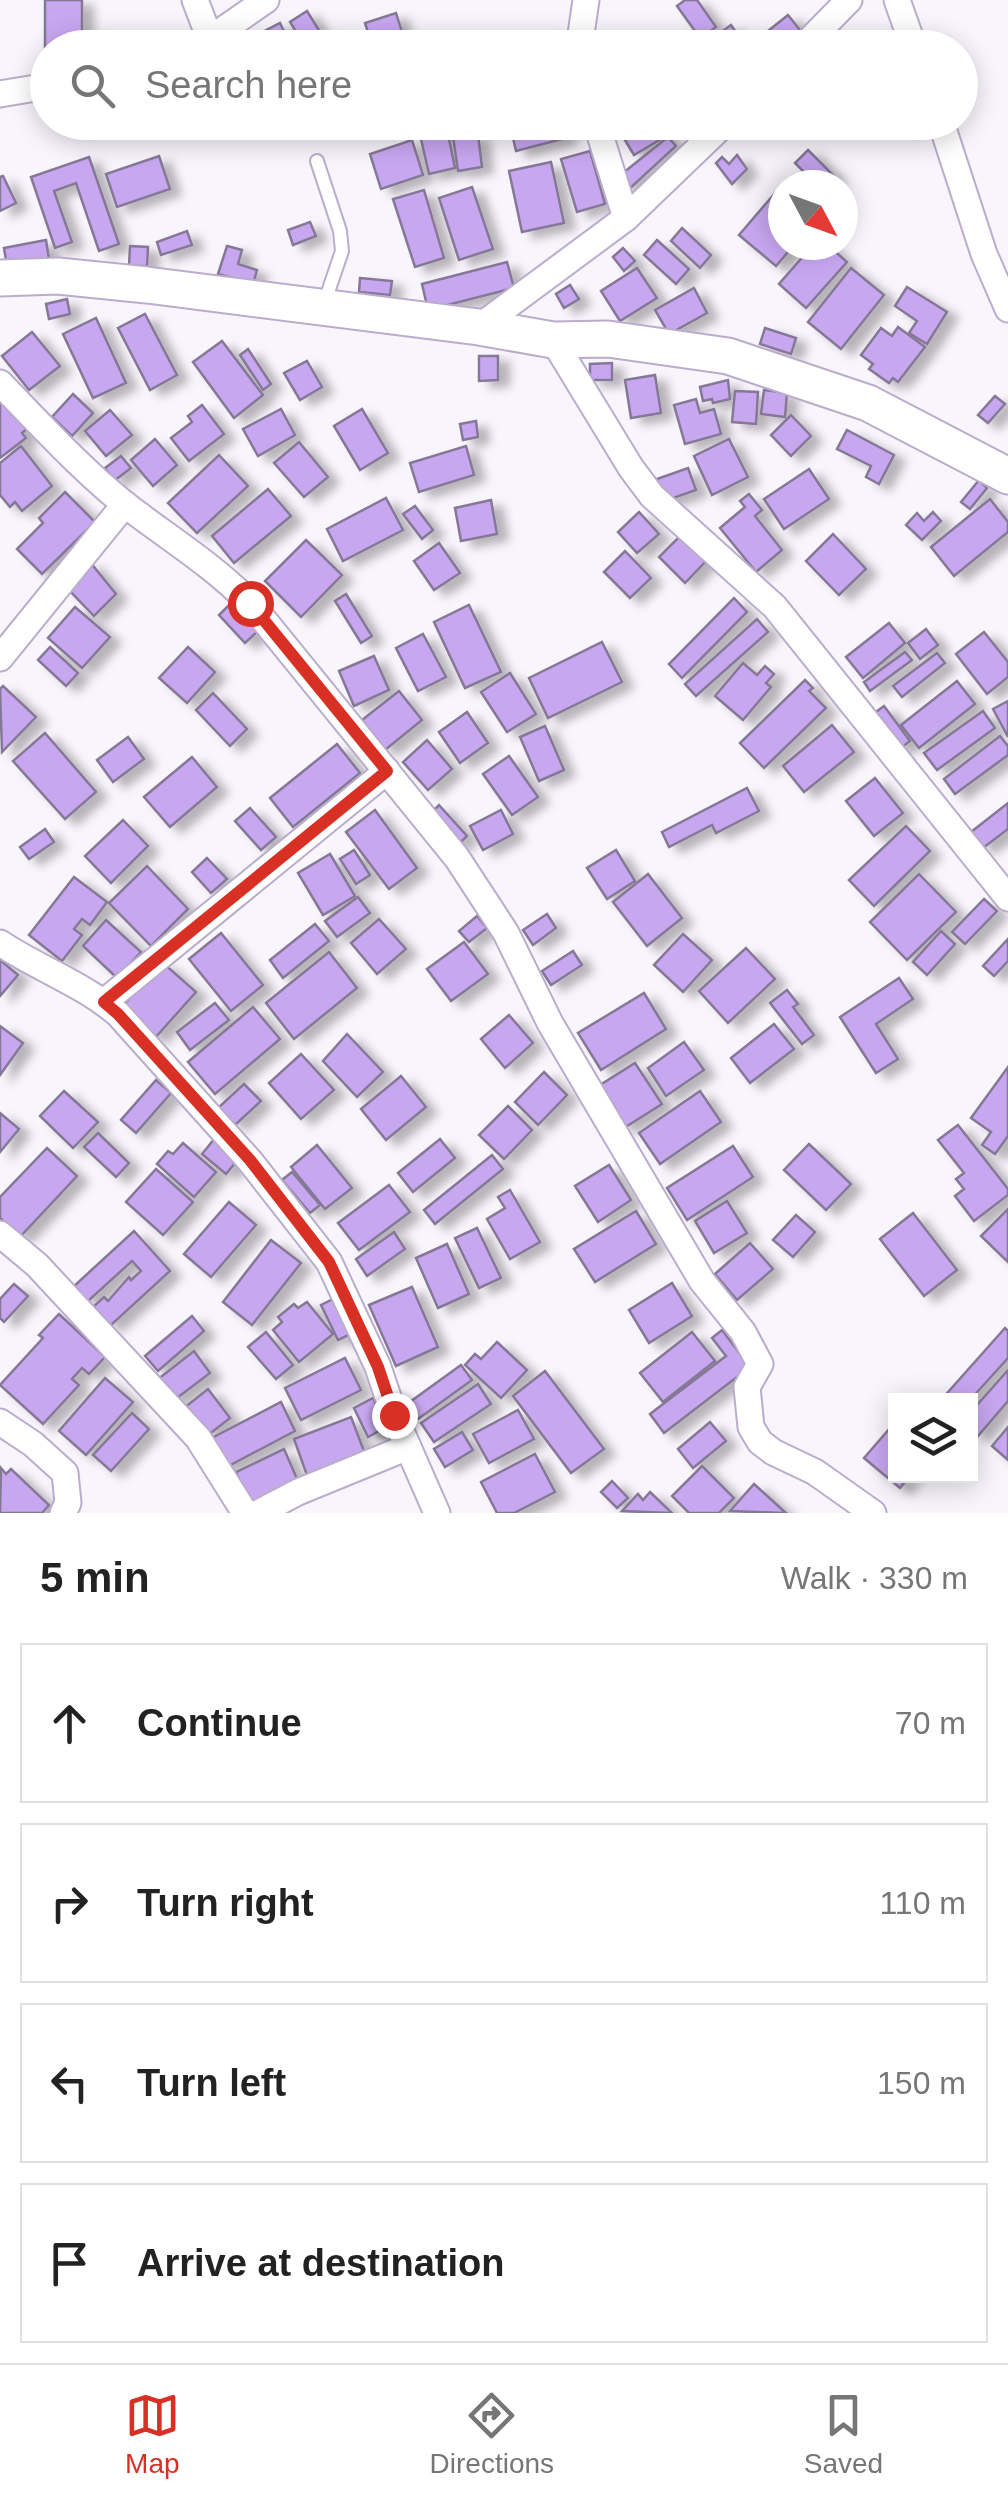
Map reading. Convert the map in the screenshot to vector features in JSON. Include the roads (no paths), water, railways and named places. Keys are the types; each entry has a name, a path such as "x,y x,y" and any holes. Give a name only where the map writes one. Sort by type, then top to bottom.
{"street":[{"path":"195,0 201,30"},
{"path":"222,30 266,0"},
{"path":"582,30 586,0"},
{"path":"820,30 849,0"},
{"path":"896,0 907,30"},
{"path":"0,94 30,89"},
{"path":"602,140 626,218"},
{"path":"478,326 626,218 707,140"},
{"path":"948,140 984,254 1008,309"},
{"path":"0,278 58,276 478,326 553,340 608,339 728,356 868,404 1008,476"},
{"path":"553,340 652,496 775,607 1008,898"},
{"path":"0,383 86,472 223,575 250,603 457,858 506,933 550,1024 702,1282 742,1332 760,1364 747,1387 750,1427 773,1452 815,1472 872,1513"},
{"path":"0,658 125,504"},
{"path":"104,1002 387,771"},
{"path":"0,944 94,993 118,1014 250,1160 329,1262 378,1367 437,1513"},
{"path":"0,1234 37,1266 198,1438 245,1513"},
{"path":"0,1422 66,1473 68,1503 63,1513"},
{"path":"258,1513 298,1492 408,1447"}],"lane":[{"path":"316,161 340,231 342,252 323,309"}]}
